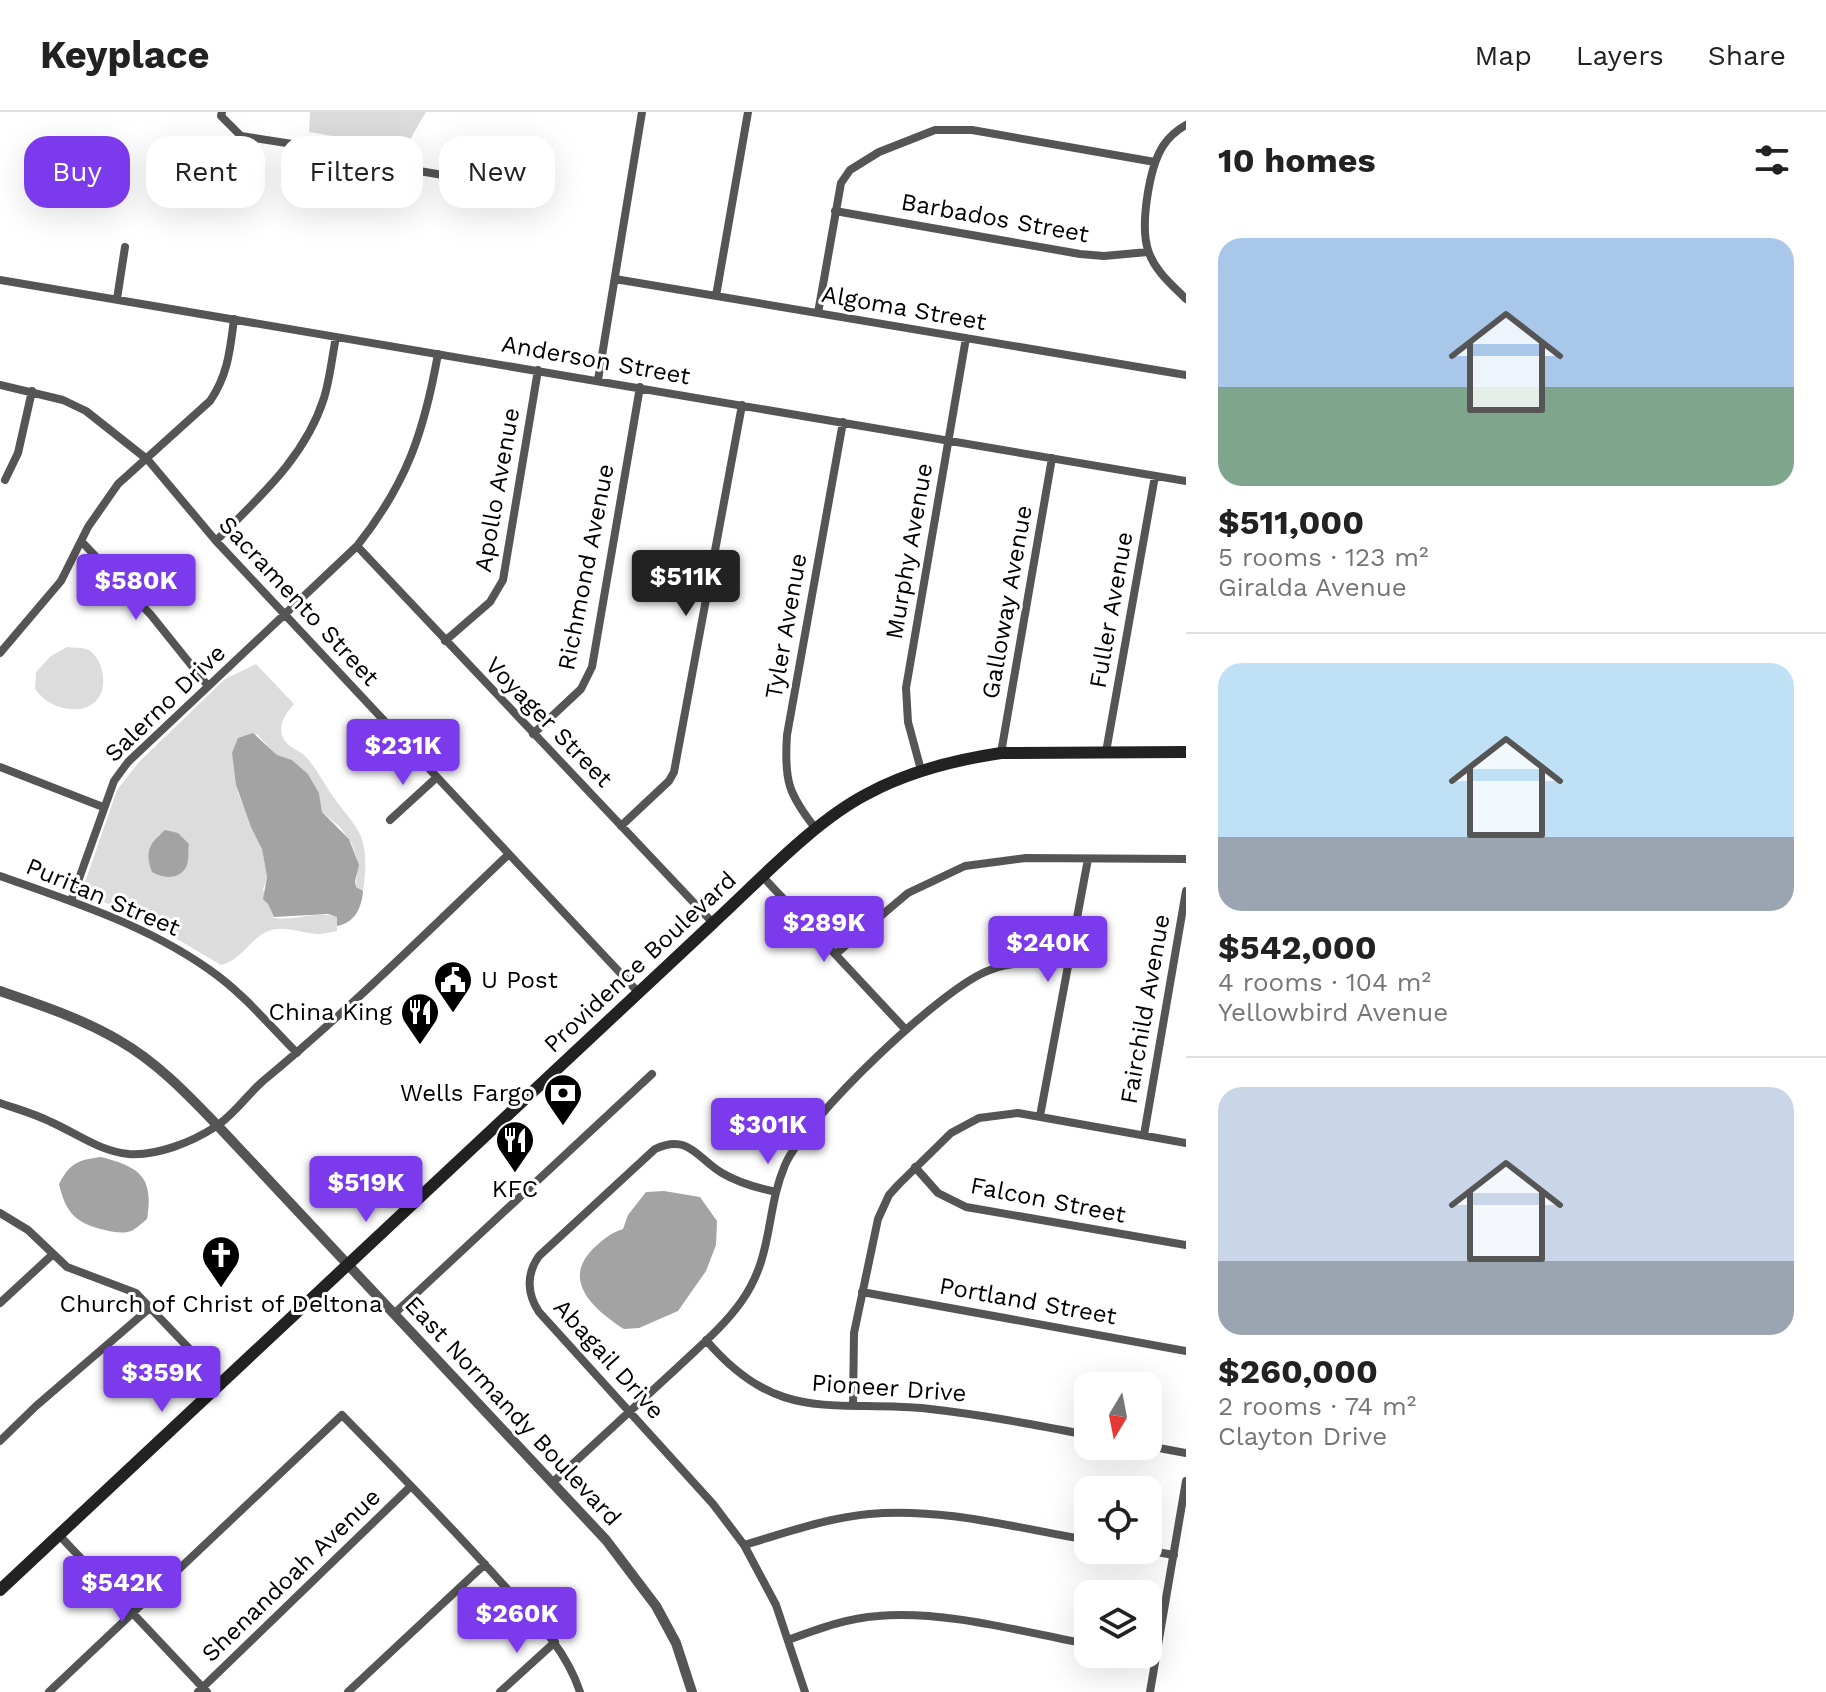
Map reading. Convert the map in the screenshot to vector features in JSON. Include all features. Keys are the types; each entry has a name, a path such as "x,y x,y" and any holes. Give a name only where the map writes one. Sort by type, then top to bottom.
{"main road":[{"name":"Providence Boulevard","path":"0,1590 816,829 865,795 921,770 1001,753 1186,752"}],"street":[{"path":"598,380 642,112"},
{"path":"716,296 748,112"},
{"path":"221,114 241,136 331,150 374,168 439,174"},
{"path":"1186,125 1168,140 1155,162 1145,219 1148,252 1161,273 1186,299"},
{"path":"818,313 841,183 850,170 879,152 935,130 972,130 1155,162"},
{"name":"Barbados Street","path":"835,211 1080,254 1104,256 1148,252"},
{"path":"117,299 125,247"},
{"name":"Algoma Street","path":"615,279 1186,375"},
{"name":"Anderson Street","path":"0,280 1186,481"},
{"path":"0,653 61,581 101,506 118,484 210,401 228,369 234,319"},
{"path":"216,541 278,478 312,429 324,397 336,337"},
{"name":"Murphy Avenue","path":"921,770 908,722 906,688 966,338"},
{"name":"Salerno Drive","path":"71,901 103,807 114,781 128,762 357,546 382,514 411,458 423,426 438,354"},
{"name":"Apollo Avenue","path":"445,641 490,602 503,580 538,370"},
{"name":"Sacramento Street","path":"0,385 63,400 86,411 148,460 284,615 639,993"},
{"name":"Richmond Avenue","path":"533,734 581,689 592,667 640,387"},
{"path":"5,480 18,453 32,391"},
{"path":"621,826 669,781 674,772 742,405"},
{"name":"Tyler Avenue","path":"816,829 794,802 785,762 787,735 843,422"},
{"name":"Galloway Avenue","path":"1001,753 1052,458"},
{"name":"Fuller Avenue","path":"1106,752 1155,476"},
{"path":"82,542 151,615 208,686"},
{"name":"Voyager Street","path":"357,546 713,923"},
{"path":"0,767 103,807"},
{"path":"390,820 436,778"},
{"path":"0,1103 51,1122 90,1144 132,1154 181,1144 218,1126 248,1094 297,1053 509,854"},
{"path":"1040,1116 1088,859"},
{"path":"837,953 908,893 965,866 1000,860 1186,859"},
{"name":"Puritan Street","path":"0,876 136,927 180,950 240,995 297,1053"},
{"path":"763,877 906,1030"},
{"name":"Fairchild Avenue","path":"1144,1135 1186,891"},
{"path":"552,1483 706,1340 739,1305 754,1281 766,1252 776,1192 786,1163 796,1144 821,1115 906,1030 955,989 990,970 1019,962 1068,963"},
{"name":"East Normandy Boulevard","path":"0,991 77,1019 120,1041 156,1066 218,1126 395,1313 640,1581 676,1643 692,1692"},
{"path":"395,1313 652,1074"},
{"path":"853,1406 852,1359 862,1292 878,1219 889,1195 951,1133 979,1118 1018,1113 1186,1143"},
{"name":"Abagail Drive","path":"776,1192 744,1184 721,1172 687,1146 664,1144 539,1256 532,1266 528,1283 539,1312 713,1504 744,1545 764,1579 805,1692"},
{"name":"Falcon Street","path":"915,1167 938,1193 966,1207 1186,1245"},
{"path":"0,1213 28,1230 67,1267 136,1293 222,1383"},
{"path":"0,1303 52,1255"},
{"name":"Portland Street","path":"862,1292 1186,1351"},
{"path":"0,1441 151,1307"},
{"name":"Pioneer Drive","path":"706,1340 731,1367 757,1386 789,1400 817,1406 910,1407 970,1413 1074,1432"},
{"path":"49,1692 342,1415 555,1642 580,1692"},
{"path":"1162,1449 1186,1453"},
{"path":"1162,1622 1186,1481"},
{"name":"Shenandoah Avenue","path":"203,1691 411,1486"},
{"path":"744,1545 824,1521 891,1513 950,1517 1074,1538"},
{"path":"59,1535 134,1612 203,1691"},
{"path":"1162,1553 1174,1555"},
{"path":"348,1692 485,1564"},
{"path":"788,1640 831,1624 878,1616 908,1616 945,1618 1074,1641"},
{"path":"500,1692 555,1642"},
{"path":"1150,1692 1154,1668"}],"shaded area":[{"path":"310,112 426,112 412,136 333,136 309,132"},
{"path":"67,647 89,650 101,667 103,683 100,695 93,704 82,708 57,706 35,689 36,672 51,656"},
{"path":"256,664 294,704 282,724 283,738 311,763 355,825 365,851 365,868 363,891 356,887 357,859 351,842 340,827 322,812 319,793 308,774 292,760 276,755 257,734 232,753 238,793 262,849 267,877 263,890 274,918 329,915 337,917 337,931 317,934 272,930 259,936 234,959 221,965 150,923 86,894 85,882 117,790 139,762 225,679","holes":["162,833 189,844 187,862 157,836"]},
{"path":"253,733 277,755 292,760 308,774 319,793 322,812 349,839 359,865 356,887 363,891 361,903 349,922 337,926 337,917 328,914 274,917 263,899 267,877 262,849 236,785 232,753 238,738"},
{"path":"165,830 178,833 189,844 187,865 181,873 171,877 152,872 149,858 152,843"},
{"path":"101,1157 135,1170 146,1184 147,1219 131,1231 115,1232 86,1224 73,1215 65,1202 59,1184 67,1171 81,1161"},
{"path":"664,1191 700,1197 717,1221 716,1245 706,1271 678,1311 639,1328 624,1329 592,1303 580,1281 580,1270 585,1258 596,1246 623,1229 628,1215 646,1192"}],"place":[{"name":"U Post","path":"453,1014"},
{"name":"China King","path":"420,1046"},
{"name":"Wells Fargo","path":"563,1127"},
{"name":"KFC","path":"515,1174"},
{"name":"Church of Christ of Deltona","path":"221,1289"}]}
